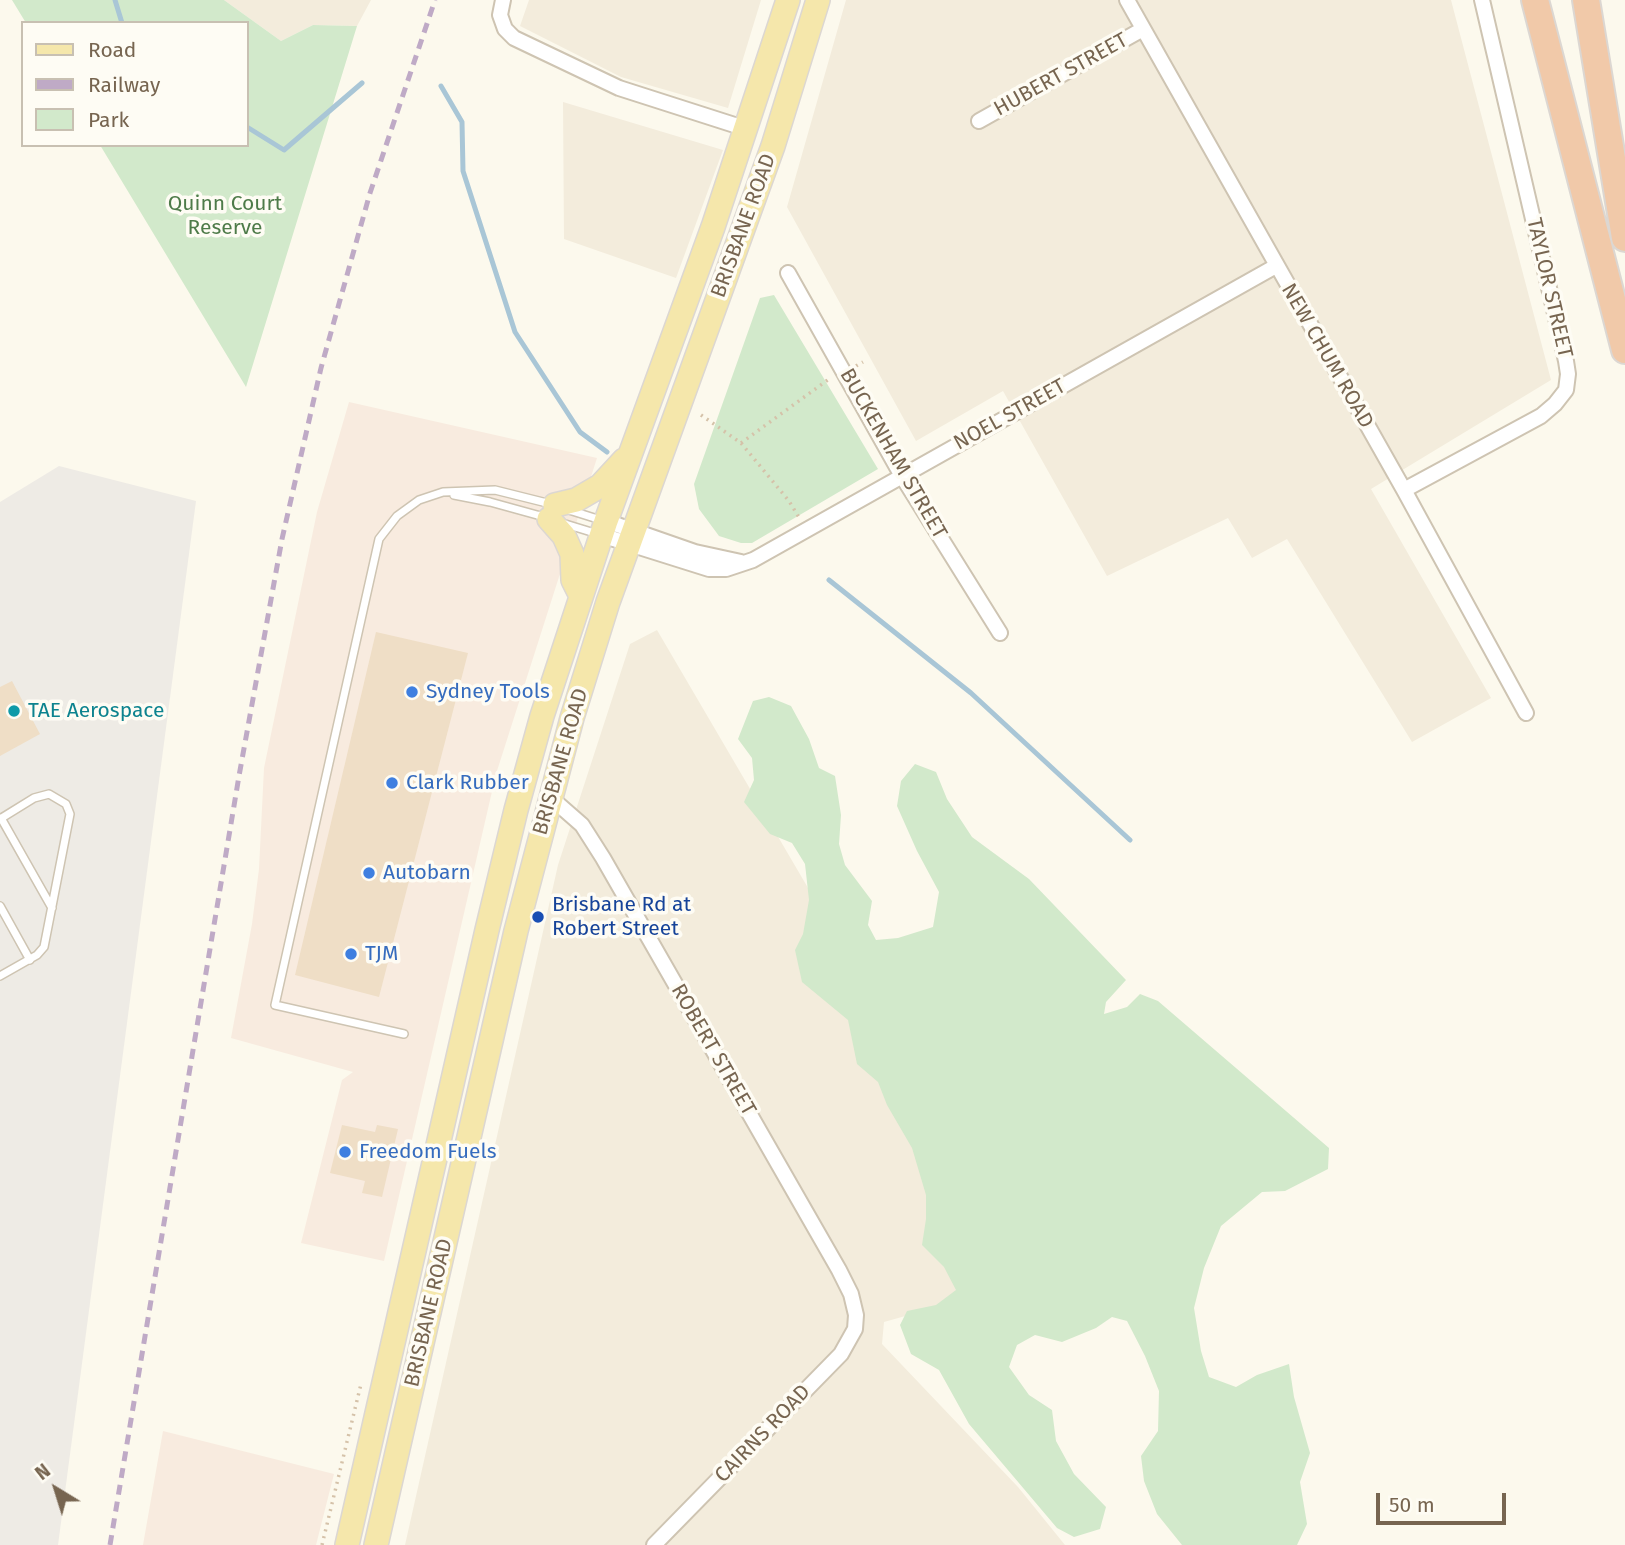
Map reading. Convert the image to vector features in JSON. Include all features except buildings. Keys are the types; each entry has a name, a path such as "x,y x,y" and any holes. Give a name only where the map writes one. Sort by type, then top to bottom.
{"highway":[{"path":"1535,0 1625,350"},
{"path":"1586,0 1625,238"}],"main road":[{"name":"BRISBANE ROAD","path":"346,1545 516,810 545,705 629,456 747,129 788,0"},
{"name":"BRISBANE ROAD","path":"376,1545 516,931 550,797 597,639 631,537 773,146 818,0"},
{"path":"581,596 573,580 572,554 552,512 600,486 629,456"}],"street":[{"path":"503,0 500,15 505,29 514,38 619,88 747,129"},
{"name":"NEW CHUM ROAD","path":"1127,0 1404,490 1526,713"},
{"name":"TAYLOR STREET","path":"1404,490 1541,416 1566,390 1566,361 1482,0"},
{"name":"HUBERT STREET","path":"979,121 1143,29"},
{"name":"NOEL STREET","path":"604,528 631,537 743,562 763,555 1276,266"},
{"name":"BUCKENHAM STREET","path":"788,273 902,476 1000,634"},
{"name":"ROBERT STREET","path":"550,797 582,825 603,858 839,1270 851,1294 856,1315"},
{"name":"CAIRNS ROAD","path":"654,1545 842,1354 855,1329 856,1315"}],"lane":[{"path":"404,1034 275,1005 379,539 397,516 419,500 443,492 495,490 552,512"},
{"path":"443,492 552,512"},
{"name":"NOEL STREET","path":"552,512 604,528"},
{"name":"NOEL STREET","path":"552,512 604,528"},
{"path":"0,976 30,960 44,947 52,908 70,814 66,804 54,795 43,794 0,819 52,908"},
{"path":"0,906 30,960"}],"path":[{"path":"741,443 821,383 835,376"},
{"path":"701,415 741,443 789,501 807,529"},
{"path":"322,1545 362,1382"}],"shaded area":[{"path":"224,0 371,0 357,26 313,25 281,41"},
{"path":"529,0 761,0 728,108 621,77 520,26"},
{"path":"846,0 1451,0 1551,380 1371,489 1491,698 1412,742 1287,539 1252,558 1228,518 1107,576 1003,391 916,441 787,207"},
{"path":"563,102 723,150 676,278 564,239"},
{"path":"349,402 597,458 496,774 384,1261 301,1243 342,1080 353,1072 231,1038 259,869 264,768 317,512"},
{"path":"59,466 196,501 58,1545 0,1545 0,502"},
{"path":"657,630 1037,1279 884,1322 882,1344 1018,1487 1065,1545 405,1545 558,865 630,644"},
{"path":"163,1431 334,1474 316,1545 143,1545"}],"green space":[{"name":"Quinn Court Reserve","path":"12,0 224,0 281,41 313,25 357,26 246,387 101,147 248,147 248,21 25,21"},
{"path":"774,295 878,469 752,543 741,543 719,536 699,509 694,484 760,298"},
{"path":"769,697 791,706 809,739 819,768 835,776 841,815 839,844 845,865 872,901 868,925 876,940 898,938 933,927 939,892 897,806 901,781 915,764 936,772 947,799 972,837 1029,879 1126,980 1106,1002 1104,1014 1127,1007 1140,994 1158,1001 1329,1148 1328,1169 1285,1191 1262,1192 1221,1226 1204,1268 1194,1308 1201,1351 1209,1377 1236,1387 1257,1375 1289,1364 1294,1397 1310,1453 1300,1482 1307,1524 1297,1545 1182,1545 1157,1514 1144,1481 1141,1456 1158,1431 1159,1391 1127,1321 1112,1317 1096,1328 1062,1342 1035,1335 1017,1345 1009,1367 1029,1395 1052,1410 1056,1441 1074,1474 1106,1507 1100,1529 1074,1537 1057,1528 969,1424 939,1370 911,1354 900,1325 907,1311 936,1305 956,1290 944,1267 922,1245 926,1195 912,1148 887,1105 878,1082 857,1064 848,1020 802,982 795,950 803,934 809,900 805,864 792,843 770,834 744,802 754,780 752,758 738,739 753,701"}],"waterway":[{"path":"115,0 121,21"},
{"path":"248,128 284,150 362,83"},
{"path":"441,86 462,122 463,171 515,332 580,432 607,452"},
{"path":"829,580 971,693 1130,840"}],"railway":[{"path":"110,1545 239,776 282,539 321,368 370,193 435,0"}],"place":[{"name":"Sydney Tools","path":"412,692"},
{"name":"TAE Aerospace","path":"14,711"},
{"name":"Clark Rubber","path":"392,783"},
{"name":"Autobarn","path":"369,873"},
{"name":"Brisbane Rd at Robert Street","path":"538,917"},
{"name":"TJM","path":"351,954"},
{"name":"Freedom Fuels","path":"345,1152"}]}
